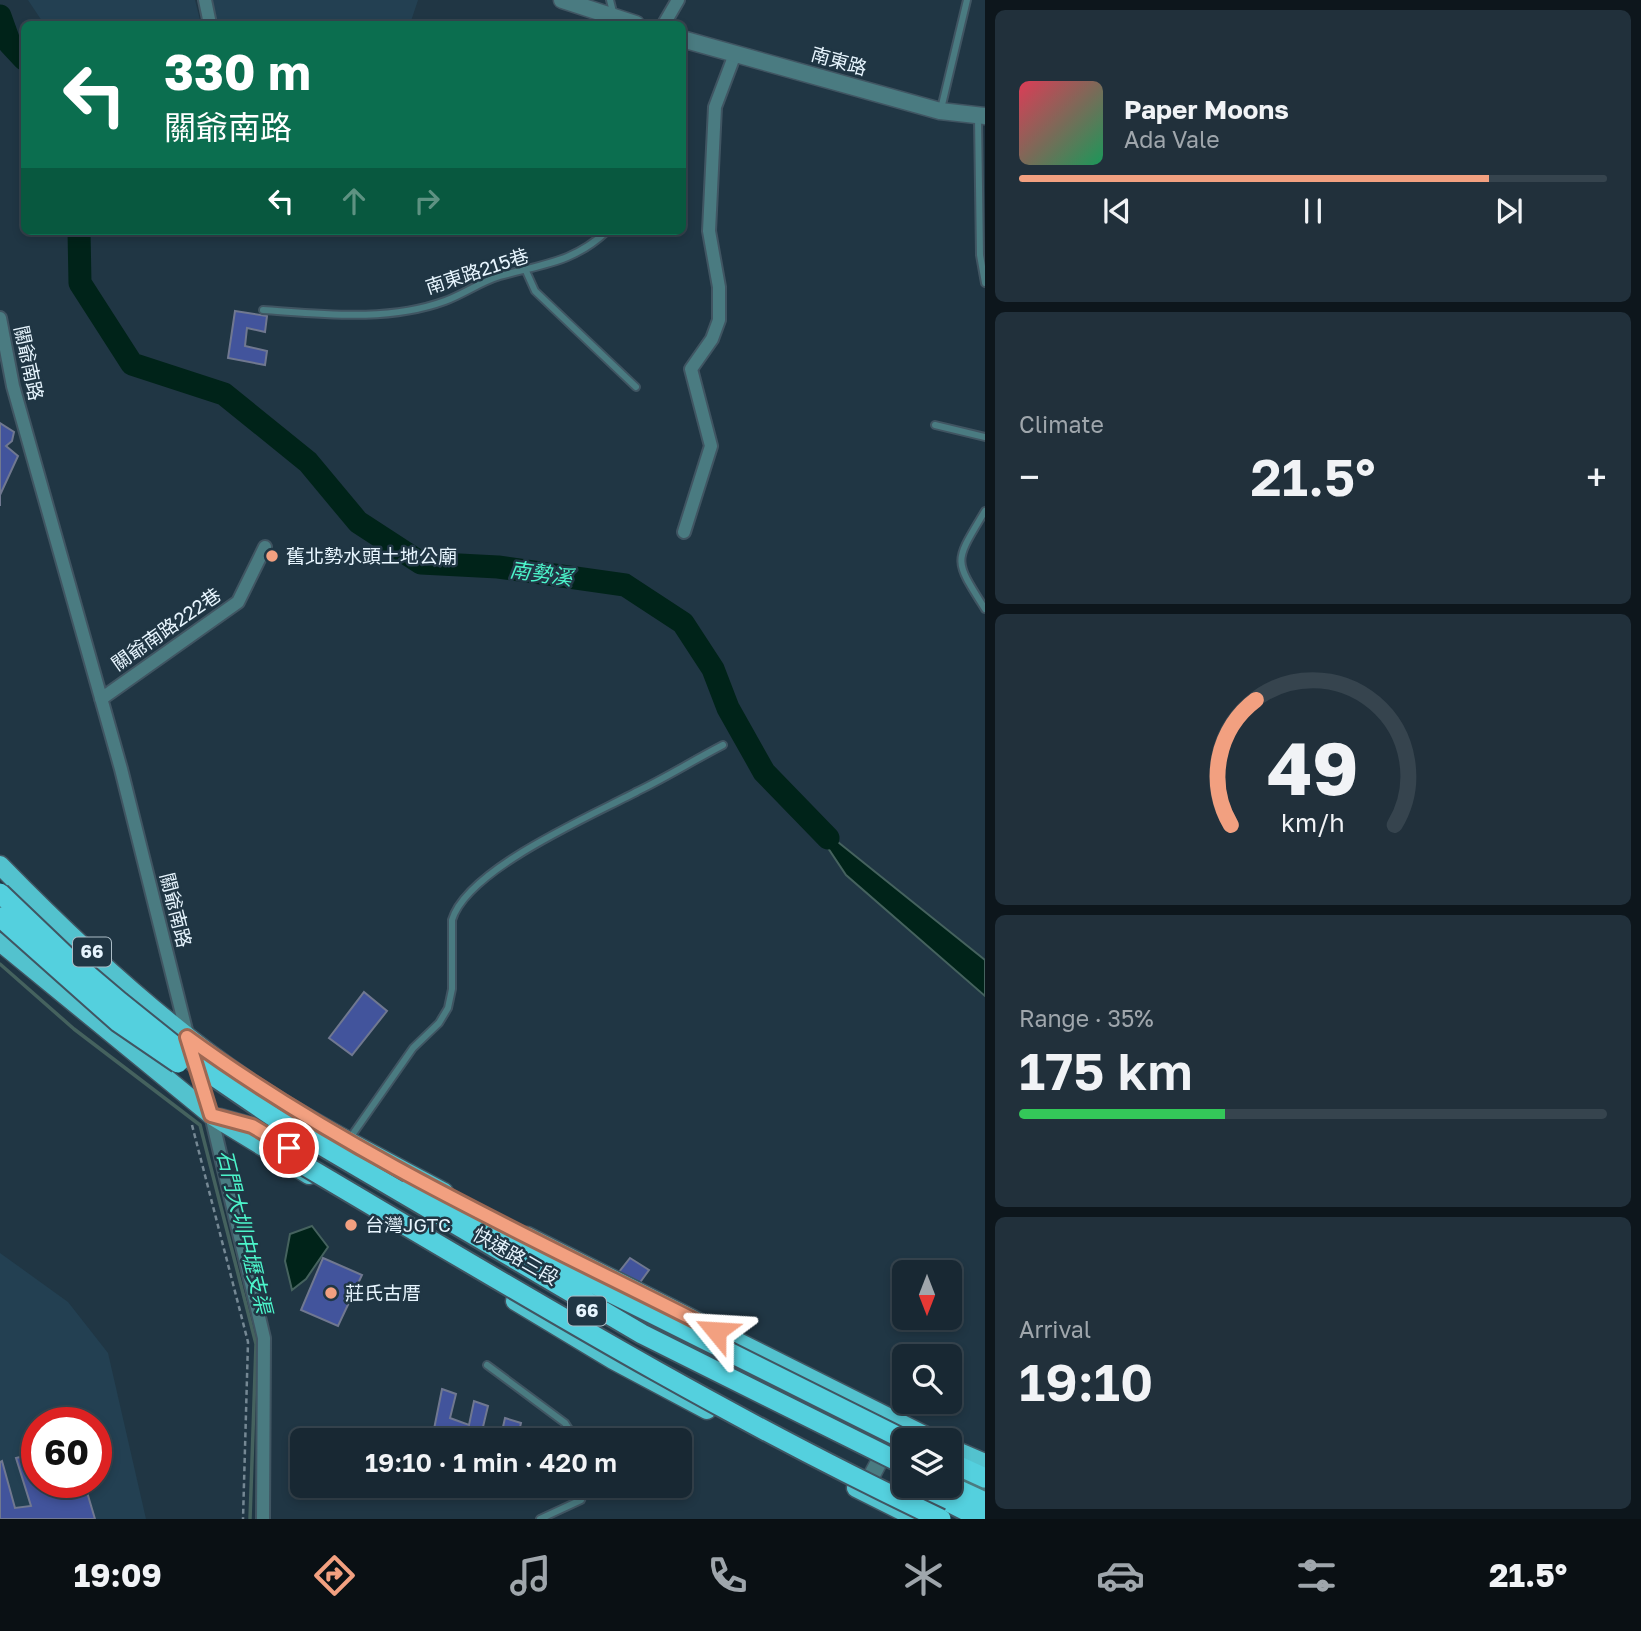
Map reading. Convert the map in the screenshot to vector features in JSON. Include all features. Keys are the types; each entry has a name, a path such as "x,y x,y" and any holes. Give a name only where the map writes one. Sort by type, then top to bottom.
{"highway":[{"name":"66","path":"0,893 66,957 206,1071 335,1159 642,1334 892,1459"},
{"name":"66","path":"0,917 118,1022 276,1130 633,1339 892,1473"},
{"path":"276,1130 302,1164 524,1295 762,1428 941,1519"},
{"path":"335,1159 443,1199 607,1291 892,1434"},
{"path":"962,1467 985,1478"},
{"path":"962,1491 985,1502"},
{"path":"941,1498 982,1519"}],"main road":[{"name":"66","path":"0,865 38,904 187,1037"},
{"name":"66","path":"0,943 211,1115"},
{"name":"快速路三段","path":"187,1037 246,1080 311,1119 335,1159 613,1360 868,1484 918,1519"},
{"name":"快速路三段","path":"211,1115 335,1159 648,1297 892,1434"},
{"path":"962,1453 985,1463"}],"street":[{"path":"205,0 209,21"},
{"path":"562,0 625,21"},
{"path":"666,21 678,0"},
{"name":"南東路","path":"686,40 940,111 981,116"},
{"path":"684,532 711,446 691,369 712,339 719,320 719,286 709,231 715,107 735,54"},
{"name":"關爺南路","path":"0,318 13,386 101,699 187,1037 211,1115 264,1338 263,1519"},
{"name":"關爺南路222巷","path":"101,699 238,602 265,547"},
{"name":"快速路三段","path":"335,1159 636,1320 892,1435"},
{"name":"快速路三段","path":"335,1159 623,1343 868,1484 964,1519"},
{"path":"613,1360 648,1297"},
{"path":"868,1484 892,1445"},
{"path":"962,1480 985,1490"}],"lane":[{"path":"610,0 614,18"},
{"path":"940,111 967,0"},
{"path":"981,116 980,255 985,283"},
{"name":"南東路215巷","path":"263,310 347,316 383,314 444,301 499,277 526,271 588,249 603,235"},
{"path":"526,271 535,291 636,387"},
{"path":"935,425 985,437"},
{"path":"985,511 960,553 960,568 985,609"},
{"path":"335,1159 413,1048 439,1023 449,1008 452,989 452,920 455,910 479,883 499,867 544,841 723,745"},
{"path":"487,1365 568,1428"},
{"path":"540,1519 582,1498"}],"path":[{"path":"192,1125 248,1342 243,1519"}],"shaded area":[{"path":"28,0 195,0 200,21 42,21"},
{"path":"207,0 418,0 411,21 211,21"},
{"path":"808,818 985,960 985,996 846,875"},
{"path":"312,1226 328,1247 306,1279 292,1290 285,1261 290,1234"},
{"path":"0,1253 68,1302 108,1353 146,1519 0,1519"}],"building":[{"path":"235,311 267,316 265,332 247,328 245,346 267,351 265,365 228,358"},
{"path":"0,423 14,432 12,441 6,446 18,456 0,495"},
{"path":"364,992 387,1011 352,1055 329,1038"},
{"name":"莊氏古厝","path":"323,1258 362,1275 338,1326 301,1310"},
{"path":"630,1258 649,1270 636,1288 615,1277"},
{"path":"442,1389 456,1394 450,1418 469,1425 474,1401 488,1406 483,1428 434,1428"},
{"path":"505,1418 521,1423 520,1428 503,1428"},
{"path":"21,1457 21,1474 16,1458"},
{"path":"2,1461 15,1508 31,1506 28,1498 89,1498 95,1519 0,1519 0,1462"}],"waterway":[{"name":"南勢溪","path":"0,16 10,44 21,56"},
{"name":"南勢溪","path":"79,235 80,283 132,364 224,394 308,462 358,522 421,563 498,567 625,585 683,623 713,669 728,708 764,772 828,838"},
{"name":"石門大圳中壢支渠","path":"0,964 74,1029 200,1125 256,1344 250,1519"}],"place":[{"name":"舊北勢水頭土地公廟","path":"272,556"},
{"name":"台灣JGTC","path":"351,1225"},
{"name":"莊氏古厝","path":"331,1293"}],"route":[{"path":"289,1148 252,1126 211,1115 187,1037 246,1080 348,1141 565,1256 716,1331"}]}
